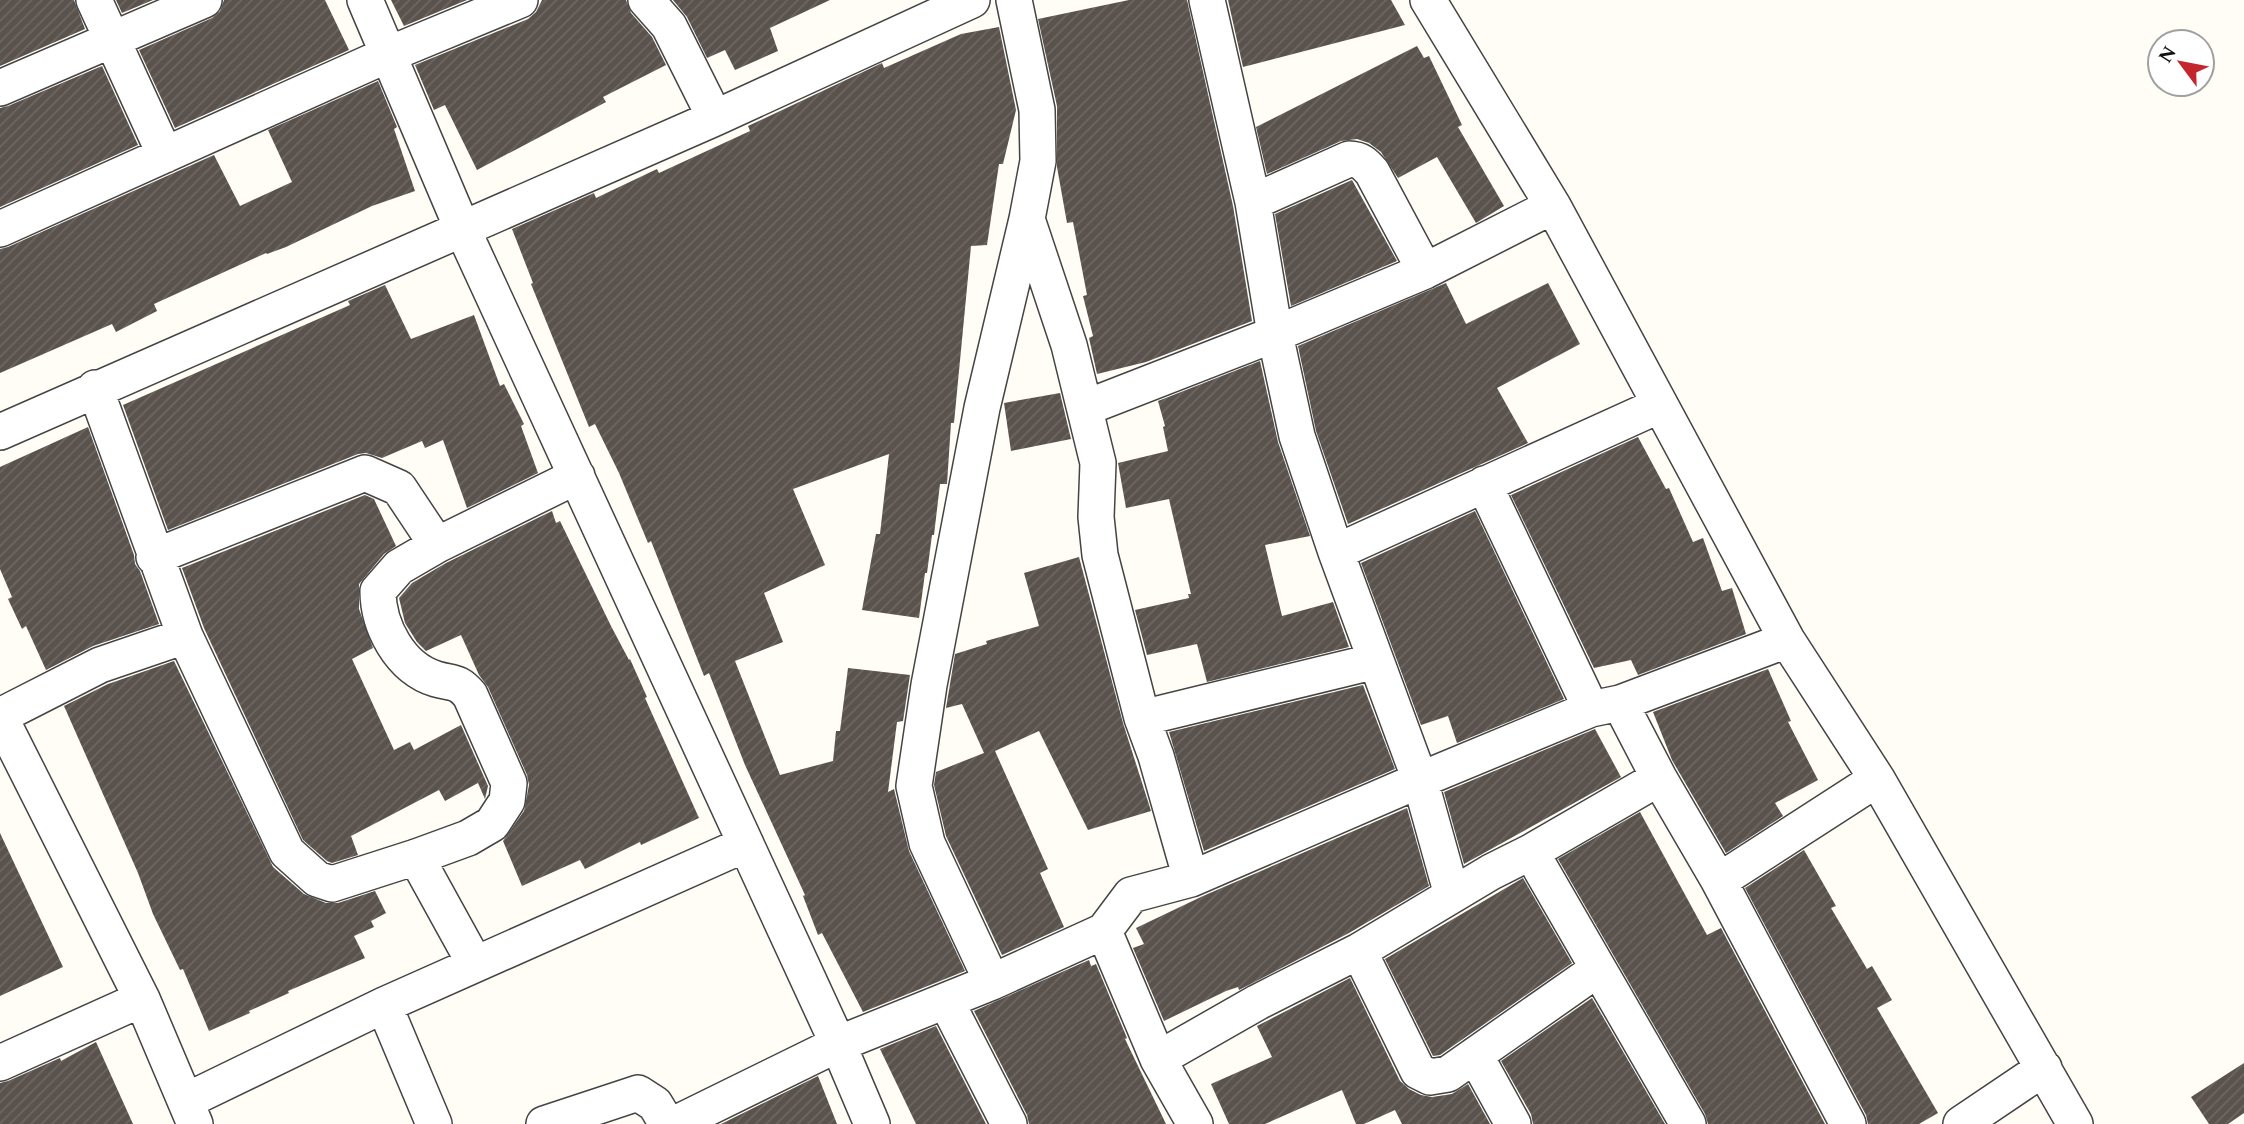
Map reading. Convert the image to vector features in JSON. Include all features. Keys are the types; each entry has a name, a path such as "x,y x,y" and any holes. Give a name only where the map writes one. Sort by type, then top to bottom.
{"street":[{"path":"94,0 165,155"},
{"path":"0,88 204,0"},
{"path":"365,0 463,228 838,1044 872,1124"},
{"path":"0,229 387,55 520,0"},
{"path":"646,0 669,26 715,118"},
{"path":"0,432 715,118 972,0"},
{"path":"992,982 927,843 914,786 929,685 982,408 1038,161 1037,110 1014,0"},
{"path":"1207,0 1253,202 1275,334 1297,436 1335,551 1420,780 1452,895"},
{"path":"1428,0 1553,205 1787,640 1877,779 2075,1124"},
{"path":"1253,202 1349,159 1355,159 1372,172 1424,271"},
{"path":"1085,408 1275,334 1424,271 1553,205"},
{"path":"1027,219 1069,345 1085,408 1098,463 1096,517 1100,555 1142,718 1156,756 1191,879"},
{"path":"95,388 185,636 287,852 317,880 332,884 468,838 492,824 508,801 509,783 470,695 460,684 435,679 408,661 395,648 378,605 378,591 399,567 437,545 577,476"},
{"path":"1335,551 1660,405"},
{"path":"155,557 365,473 399,488 437,545"},
{"path":"1485,484 1606,706 1659,778 1719,881 1848,1124"},
{"path":"185,636 100,666 0,717 142,999 190,1112 384,1005 746,845"},
{"path":"675,1124 838,1044 992,982 1104,930 1131,894 1191,879 1420,780 1606,706 1787,640"},
{"path":"1142,718 1376,661"},
{"path":"1158,1059 1258,1002 1359,951 1659,778"},
{"path":"1719,881 1877,779"},
{"path":"1531,852 1688,1124"},
{"path":"416,857 475,964"},
{"path":"1104,930 1158,1059 1195,1124"},
{"path":"1359,951 1418,1071 1430,1077 1448,1074 1598,969"},
{"path":"0,1063 142,999"},
{"path":"946,1001 1009,1124"},
{"path":"384,1005 433,1124"},
{"path":"1475,1055 1513,1124"},
{"path":"1961,1124 2043,1068"},
{"path":"544,1124 638,1093 655,1104 667,1124"}],"building":[{"path":"0,0 74,0 85,29 0,66"},
{"path":"116,0 153,0 122,13"},
{"path":"224,0 325,0 349,50 175,128 139,50 212,18 220,11"},
{"path":"391,0 467,0 404,26"},
{"path":"542,0 626,0 631,13 652,37 666,65 603,97 606,102 477,170 445,105 434,110 415,65 528,19 536,12"},
{"path":"673,0 830,0 770,28 778,51 735,70 725,50 707,58 687,17"},
{"path":"1129,0 1187,0 1233,206 1252,321 1146,362 1097,374 1089,338 1093,336 1083,296 1087,295 1073,222 1067,223 1057,167 1057,106 1038,19"},
{"path":"1228,0 1391,0 1405,25 1243,67"},
{"path":"999,27 1016,110 1003,164 999,164 987,245 971,246 954,423 951,423 947,484 940,484 919,618 862,610 876,534 880,534 889,454 793,489 825,565 764,593 783,642 735,661 780,775 833,761 836,731 840,731 848,668 910,675 903,721 897,722 888,792 894,789 909,851 965,971 863,1012 822,933 818,935 803,896 805,895 745,765 709,673 704,676 651,541 648,543 595,424 589,427 531,284 533,283 512,229 594,193 596,198 657,169 659,173 750,131 748,126 882,63 884,68 961,34"},
{"path":"1417,46 1424,58 1429,56 1462,125 1458,127 1504,206 1476,223 1437,157 1398,178 1381,152 1369,143 1357,139 1341,141 1267,174 1256,127"},
{"path":"102,66 138,145 0,207 0,108"},
{"path":"378,81 397,127 394,129 415,191 372,206 286,247 266,253 154,304 157,311 116,332 112,324 0,373 0,249 214,155 240,206 292,182 268,130"},
{"path":"1352,180 1397,261 1291,306 1275,214"},
{"path":"1446,283 1466,324 1548,283 1580,344 1497,388 1528,443 1348,524 1316,431 1298,346"},
{"path":"385,285 411,339 474,315 500,386 504,384 524,424 521,426 538,473 467,508 443,440 425,448 422,441 382,458 366,453 358,454 168,530 123,405 350,305 348,301"},
{"path":"1260,361 1278,442 1310,536 1265,545 1282,616 1333,602 1349,647 1207,682 1197,644 1147,655 1135,610 1189,598 1188,594 1191,594 1169,499 1126,508 1118,463 1168,451 1158,401"},
{"path":"1060,393 1071,439 1011,451 1004,403"},
{"path":"88,427 135,564 159,624 93,646 46,670 26,626 22,629 8,599 12,597 0,569 0,467"},
{"path":"1638,437 1666,489 1669,488 1693,542 1703,538 1722,591 1732,588 1746,634 1638,675 1631,660 1594,668 1511,495"},
{"path":"365,495 374,499 396,546 384,554 359,584 359,609 373,648 352,659 394,750 410,742 414,750 461,725 488,786 485,799 478,783 445,801 439,790 351,836 358,855 332,863 303,840 204,628 182,568"},
{"path":"552,511 556,523 560,521 630,659 699,818 641,845 640,842 585,869 580,860 522,886 503,841 524,811 529,785 527,775 488,687 479,675 461,635 426,651 405,623 399,598 412,583 446,563"},
{"path":"1475,511 1564,699 1457,743 1448,716 1421,725 1361,563"},
{"path":"1079,557 1123,723 1151,811 1088,830 1039,731 995,751 1048,869 1040,873 1064,927 1002,955 946,836 934,785 936,772 984,753 962,704 946,708 955,654 987,644 986,641 1039,626 1024,573"},
{"path":"174,661 273,867 304,894 326,903 338,903 375,891 386,913 371,921 374,927 354,936 365,958 288,991 289,993 249,1011 250,1013 209,1031 183,969 180,970 153,914 138,873 64,706 108,684"},
{"path":"1768,669 1791,721 1788,722 1818,780 1775,803 1783,816 1726,853 1672,760 1653,712"},
{"path":"1363,685 1395,769 1204,851 1169,732"},
{"path":"1595,729 1621,777 1464,864 1444,792"},
{"path":"1407,808 1429,886 1349,933 1239,990 1238,987 1226,991 1164,1021 1133,948 1144,944 1136,928 1203,896"},
{"path":"1640,812 1707,935 1721,928 1825,1124 1708,1124 1705,1114 1558,859"},
{"path":"0,833 63,967 0,996"},
{"path":"1804,850 1836,906 1831,908 1867,969 1872,966 1892,1000 1877,1008 1938,1113 1919,1124 1868,1124 1866,1115 1745,888"},
{"path":"1523,878 1572,963 1440,1055 1433,1056 1385,959"},
{"path":"1089,960 1091,966 1096,964 1127,1038 1125,1039 1166,1124 1029,1124 1027,1115 974,1011"},
{"path":"1350,978 1400,1081 1421,1095 1432,1097 1452,1094 1468,1084 1490,1124 1402,1124 1395,1110 1364,1124 1356,1124 1342,1090 1265,1124 1229,1124 1211,1084 1272,1057 1257,1026"},
{"path":"1592,998 1665,1124 1533,1124 1531,1114 1501,1061"},
{"path":"936,1026 986,1124 916,1124 880,1049"},
{"path":"96,1042 133,1124 0,1124 0,1083 60,1058 61,1061"},
{"path":"2244,1063 2244,1113 2228,1124 2209,1124 2191,1097"},
{"path":"818,1076 837,1124 721,1124"}]}
